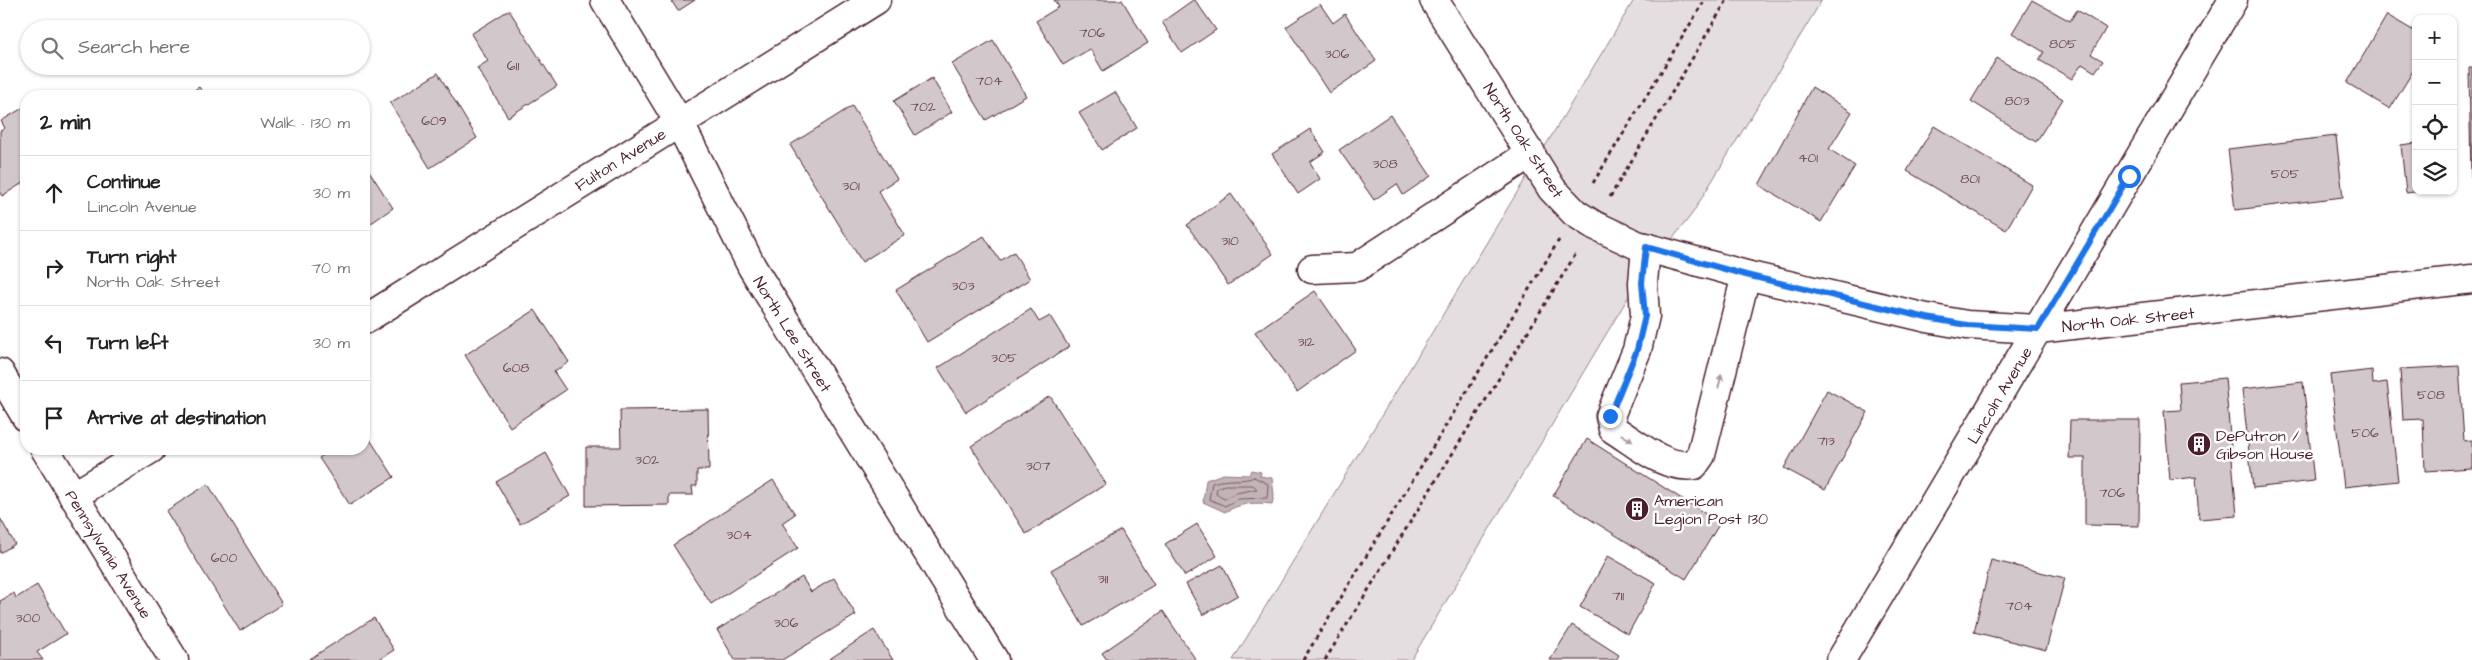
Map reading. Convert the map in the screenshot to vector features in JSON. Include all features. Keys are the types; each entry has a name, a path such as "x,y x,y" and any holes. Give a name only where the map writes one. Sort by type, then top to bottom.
{"street":[{"name":"North Lee Street","path":"605,0 679,122 752,267 994,660"},
{"name":"Fulton Avenue","path":"370,316 876,0"},
{"name":"North Oak Street","path":"1434,0 1552,189 1584,219 1646,247 1746,275 1927,318 1967,325 2038,329 2472,279"},
{"name":"Lincoln Avenue","path":"1841,660 2233,0"},
{"path":"1312,269 1357,267 1531,153"},
{"path":"1646,247 1642,283 1645,316 1637,350 1610,416 1613,429 1669,463 1681,467 1694,464 1701,454 1746,275"},
{"path":"0,373 20,407"},
{"name":"Pennsylvania Avenue","path":"49,455 174,660"},
{"path":"73,496 141,455"}],"path":[{"path":"1325,660 1584,219 1705,0"},
{"path":"1303,660 1584,219 1727,0"}],"shaded area":[{"path":"1634,0 1822,0 1692,214 1635,286 1411,660 1233,660"}],"water":[{"path":"1251,470 1261,472 1260,476 1272,478 1274,495 1272,504 1247,504 1225,512 1203,502 1206,480 1223,474 1249,475"}],"building":[{"path":"671,0 695,0 678,11"},
{"path":"1054,0 1122,0 1148,43 1103,71 1090,49 1063,65 1036,21 1059,7"},
{"path":"1195,0 1216,30 1182,53 1162,22"},
{"path":"2032,0 2070,21 2077,10 2106,28 2091,54 2103,61 2095,72 2082,64 2072,79 2039,60 2044,52 2012,33"},
{"path":"1320,4 1333,23 1345,14 1376,61 1329,93 1286,27"},
{"path":"509,10 557,86 508,117 477,68 488,61 471,34"},
{"path":"2387,15 2412,30 2412,73 2390,109 2347,83"},
{"path":"993,40 1026,96 986,120 952,64"},
{"path":"1997,58 2063,99 2036,142 1971,101"},
{"path":"2469,68 2472,68 2472,178 2471,178"},
{"path":"438,73 477,138 430,168 390,103"},
{"path":"932,78 952,112 915,135 894,101"},
{"path":"1812,87 1852,112 1829,149 1855,166 1821,222 1759,185"},
{"path":"1115,92 1137,128 1102,150 1079,113"},
{"path":"852,106 897,179 878,191 905,235 862,262 790,145"},
{"path":"20,110 20,185 2,196 0,193 0,131 5,128 1,121"},
{"path":"1390,115 1431,176 1403,195 1397,184 1374,200 1339,150"},
{"path":"1934,126 2032,185 2006,230 1907,171"},
{"path":"1310,129 1325,152 1310,162 1320,179 1298,194 1272,154"},
{"path":"2336,136 2343,197 2235,210 2228,149"},
{"path":"2412,144 2412,192 2406,193 2401,145"},
{"path":"370,172 393,208 370,224"},
{"path":"1231,194 1273,254 1228,285 1187,225"},
{"path":"984,236 1000,261 1014,252 1030,279 927,342 896,290"},
{"path":"1315,291 1356,350 1297,392 1255,332"},
{"path":"1031,309 1039,322 1050,316 1069,347 966,412 938,368"},
{"path":"535,310 569,362 554,372 566,390 510,427 465,355"},
{"path":"2459,366 2464,441 2472,440 2472,468 2425,471 2423,419 2403,420 2400,369"},
{"path":"2372,370 2373,384 2387,382 2398,481 2344,487 2330,375"},
{"name":"DePutron / Gibson House","path":"2225,378 2237,516 2199,519 2196,477 2170,480 2164,411 2181,410 2179,382"},
{"path":"2303,382 2314,481 2253,488 2242,389"},
{"path":"1827,390 1868,412 1825,490 1784,468"},
{"path":"1050,396 1106,484 1026,534 971,446"},
{"path":"708,409 709,470 697,470 697,486 692,486 693,495 669,495 669,505 586,506 586,447 621,447 620,410"},
{"path":"2070,420 2140,420 2139,526 2085,525 2085,458 2069,458"},
{"path":"370,439 394,477 350,505 319,458 323,455 370,455"},
{"name":"American Legion Post 130","path":"1587,439 1720,523 1686,579 1553,496"},
{"path":"546,453 570,496 520,524 496,482"},
{"path":"773,480 795,514 782,523 798,548 711,604 673,545"},
{"path":"208,484 282,604 240,631 166,511"},
{"path":"0,518 15,544 0,553"},
{"path":"1197,524 1217,556 1185,576 1165,544"},
{"path":"1121,530 1154,585 1083,626 1051,570"},
{"path":"1608,556 1656,583 1628,634 1580,607"},
{"path":"1991,560 2065,578 2046,650 1974,632"},
{"path":"1222,565 1238,595 1203,615 1186,584"},
{"path":"802,577 811,592 834,578 856,615 782,660 735,660 717,630"},
{"path":"37,585 66,634 37,652 43,660 0,660 0,601 14,593 16,598"},
{"path":"1163,611 1196,660 1107,660 1102,653"},
{"path":"374,618 394,650 378,660 308,660"},
{"path":"1572,625 1619,655 1616,660 1550,660"},
{"path":"874,630 893,660 828,660"}],"place":[{"name":"DePutron / Gibson House","path":"2199,444"},
{"name":"American Legion Post 130","path":"1637,509"}],"route":[{"path":"1610,416 1613,404 1637,350 1645,316 1642,283 1646,247 1836,298 1927,318 1967,325 2038,329 2129,176"}]}
